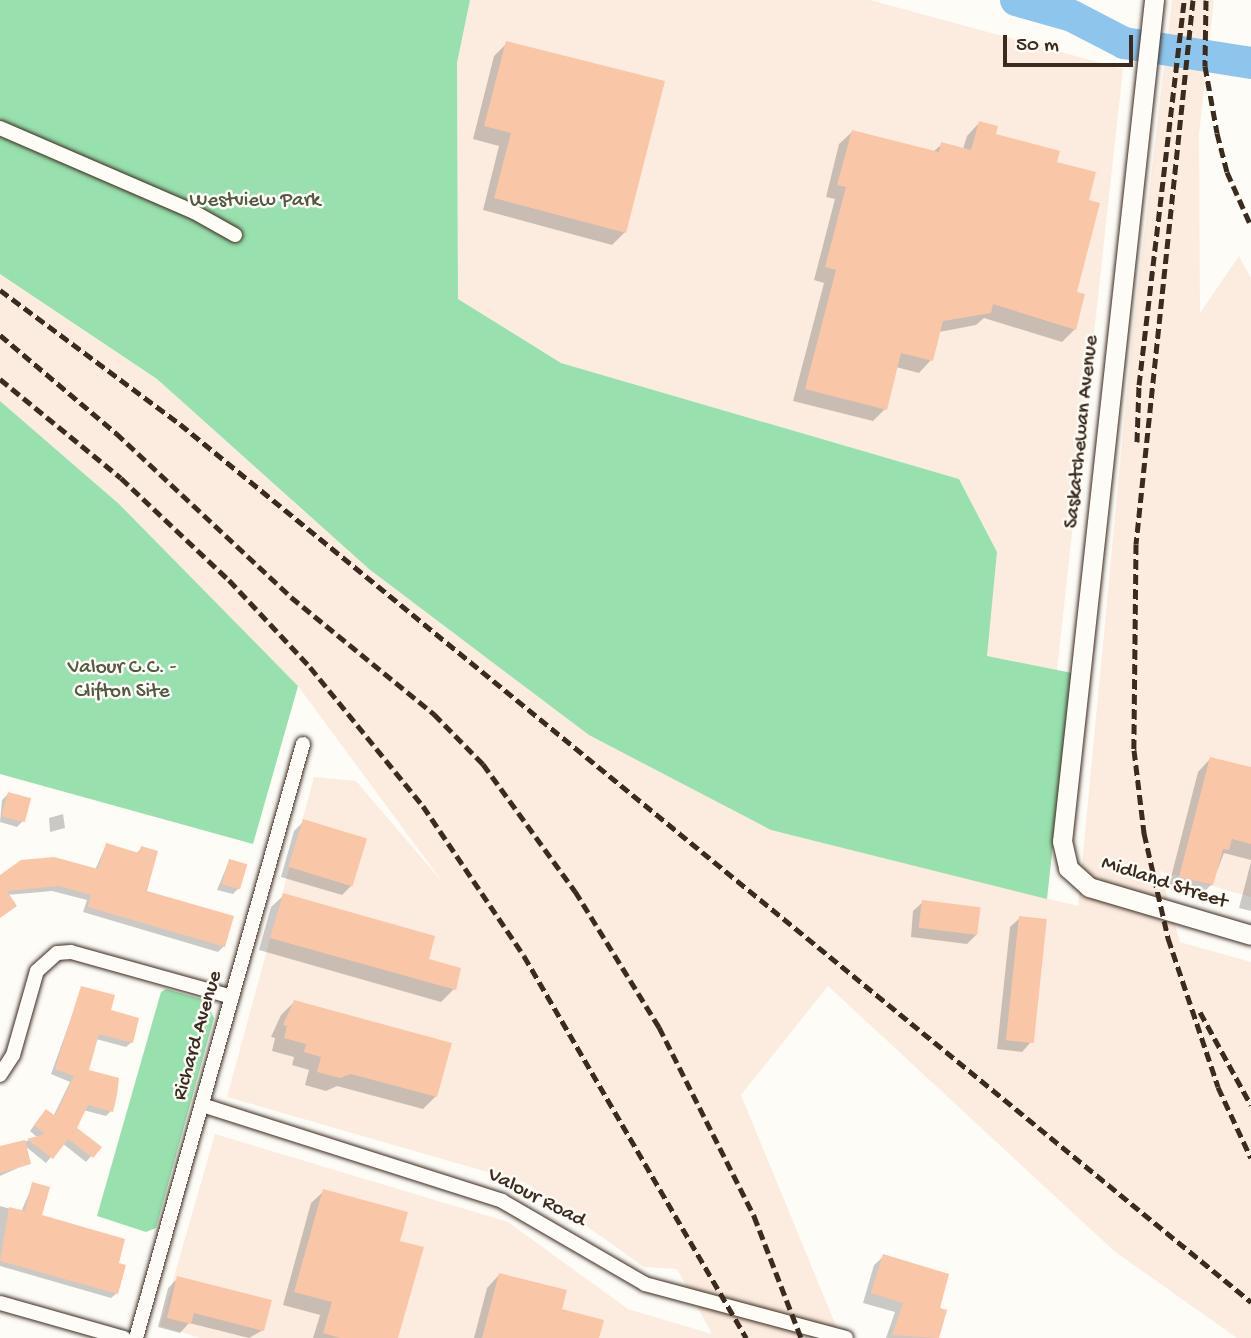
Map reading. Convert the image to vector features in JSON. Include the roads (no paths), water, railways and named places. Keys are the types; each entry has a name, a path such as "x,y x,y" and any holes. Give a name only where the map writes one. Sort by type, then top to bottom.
{"street":[{"name":"Saskatchewan Avenue","path":"1068,868 1062,841 1153,7"},
{"path":"0,128 194,212 235,235"},
{"name":"Richard Avenue","path":"136,1338 303,744"},
{"name":"Midland Street","path":"1068,868 1089,887 1251,935"},
{"path":"0,1075 13,1055 37,971 58,953 71,952 232,998"},
{"name":"Valour Road","path":"202,1105 484,1193 540,1221 645,1284 846,1338"},
{"path":"0,1303 124,1338"}],"waterway":[{"path":"1016,0 1072,16 1124,43 1251,63"}],"railway":[{"path":"1137,442 1139,385 1184,0"},
{"path":"1193,0 1136,544 1134,750 1144,833 1168,938 1218,1087 1251,1158"},
{"path":"1206,0 1205,66 1217,133 1227,172 1251,226"},
{"path":"0,290 180,424 1251,1302"},
{"path":"0,335 116,433 291,597 434,714 483,764 575,891 659,1027 754,1216 801,1338"},
{"path":"0,379 121,478 229,580 310,667 423,806 524,956 746,1338"},
{"path":"1200,1012 1251,1105"}],"park label":[{"name":"Westview Park","path":"255,202"},
{"name":"Valour C.C. - Clifton Site","path":"122,681"}]}
